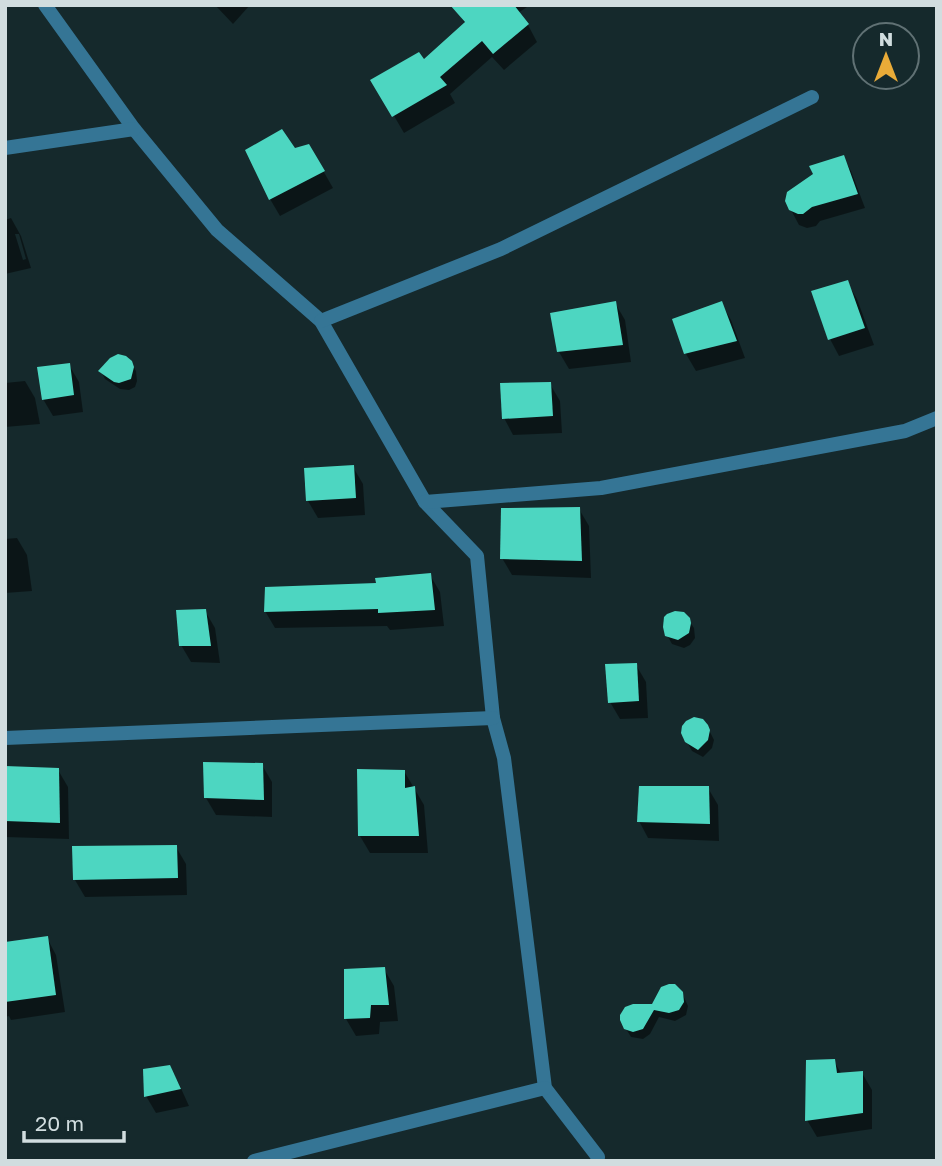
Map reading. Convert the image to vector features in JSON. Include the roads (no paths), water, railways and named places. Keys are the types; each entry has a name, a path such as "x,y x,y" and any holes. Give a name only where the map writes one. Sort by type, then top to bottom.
{"street":[{"path":"45,5 134,129 217,230 321,321 425,502 477,556 493,718 504,758 545,1088 601,1159"},
{"path":"321,321 501,249 812,97"},
{"path":"5,148 134,129"},
{"path":"425,502 601,488 905,431 937,418"},
{"path":"5,738 493,718"},
{"path":"254,1161 545,1088"}]}
